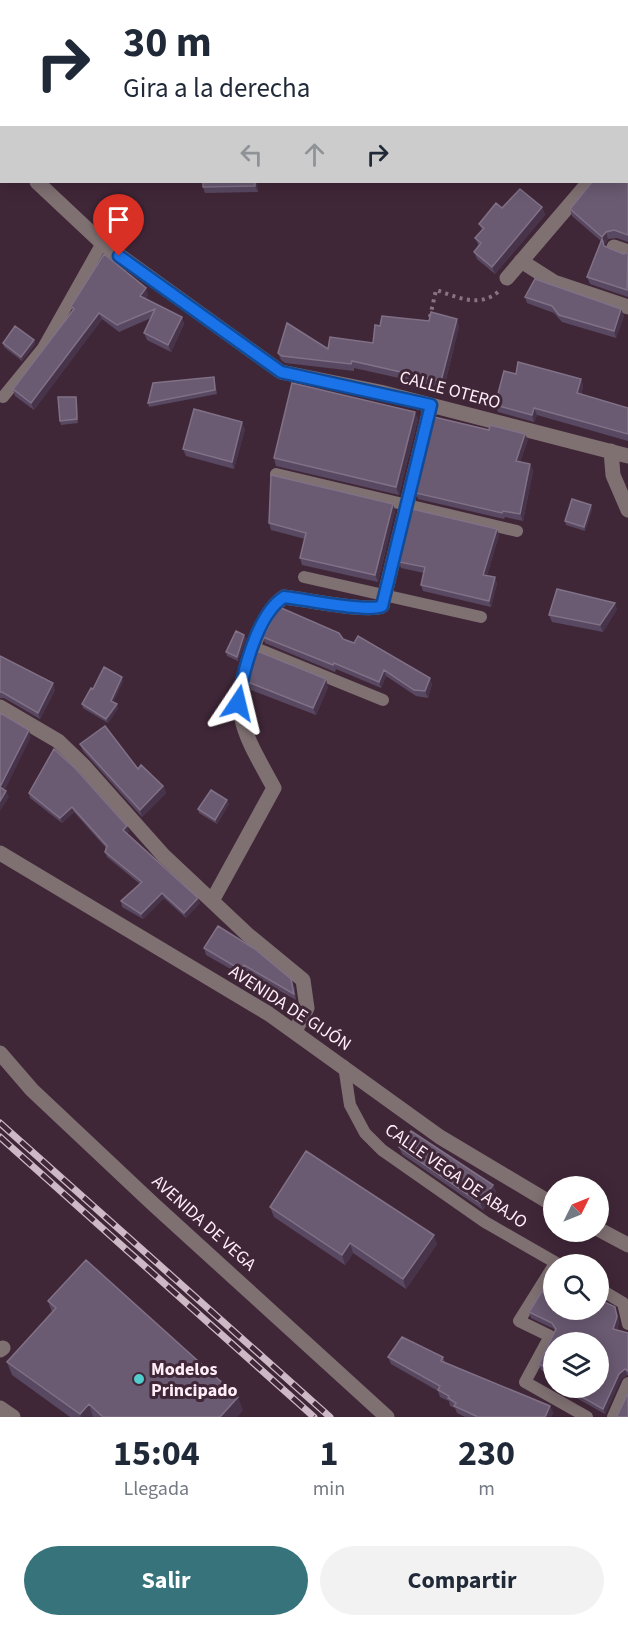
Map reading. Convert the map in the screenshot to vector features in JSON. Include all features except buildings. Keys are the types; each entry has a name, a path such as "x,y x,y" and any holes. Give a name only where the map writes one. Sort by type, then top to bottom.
{"street":[{"name":"CALLE OTERO","path":"38,183 102,243 278,370 298,378 380,392 628,456"},
{"path":"507,278 588,183"},
{"path":"521,261 554,282 628,307"},
{"path":"212,901 274,788 242,725 238,703 243,673 253,647 273,604 284,597 377,609 382,606 431,405"},
{"path":"611,451 613,475 628,510"},
{"path":"0,707 58,741 84,765 163,855 303,980 307,1008 295,1031"},
{"name":"AVENIDA DE GIJÓN","path":"0,853 295,1031 440,1137 543,1198"},
{"name":"AVENIDA DE VEGA","path":"0,1053 32,1090 152,1203 387,1417"},
{"path":"609,1235 628,1245"},
{"path":"0,1408 13,1417"}],"lane":[{"path":"3,397 43,348 102,243"},
{"path":"276,474 518,531"},
{"path":"304,577 481,616"},
{"path":"253,647 383,700"},
{"name":"CALLE VEGA DE ABAJO","path":"344,1066 350,1105 365,1133 382,1150 485,1222 543,1257"},
{"path":"543,1283 519,1321 550,1336 525,1382 587,1417"},
{"path":"609,1295 623,1303 628,1324"},
{"path":"613,1417 628,1383"}],"path":[{"path":"430,319 436,290 477,302 490,299 503,288 507,278"}],"railway":[{"path":"0,1123 330,1417"},
{"path":"0,1137 314,1417"}],"place":[{"name":"Modelos Principado","path":"139,1379"}],"route":[{"path":"119,256 281,372 298,378 380,392 431,405 382,606 377,609 361,608 284,597 273,604 243,673 238,703"}]}
